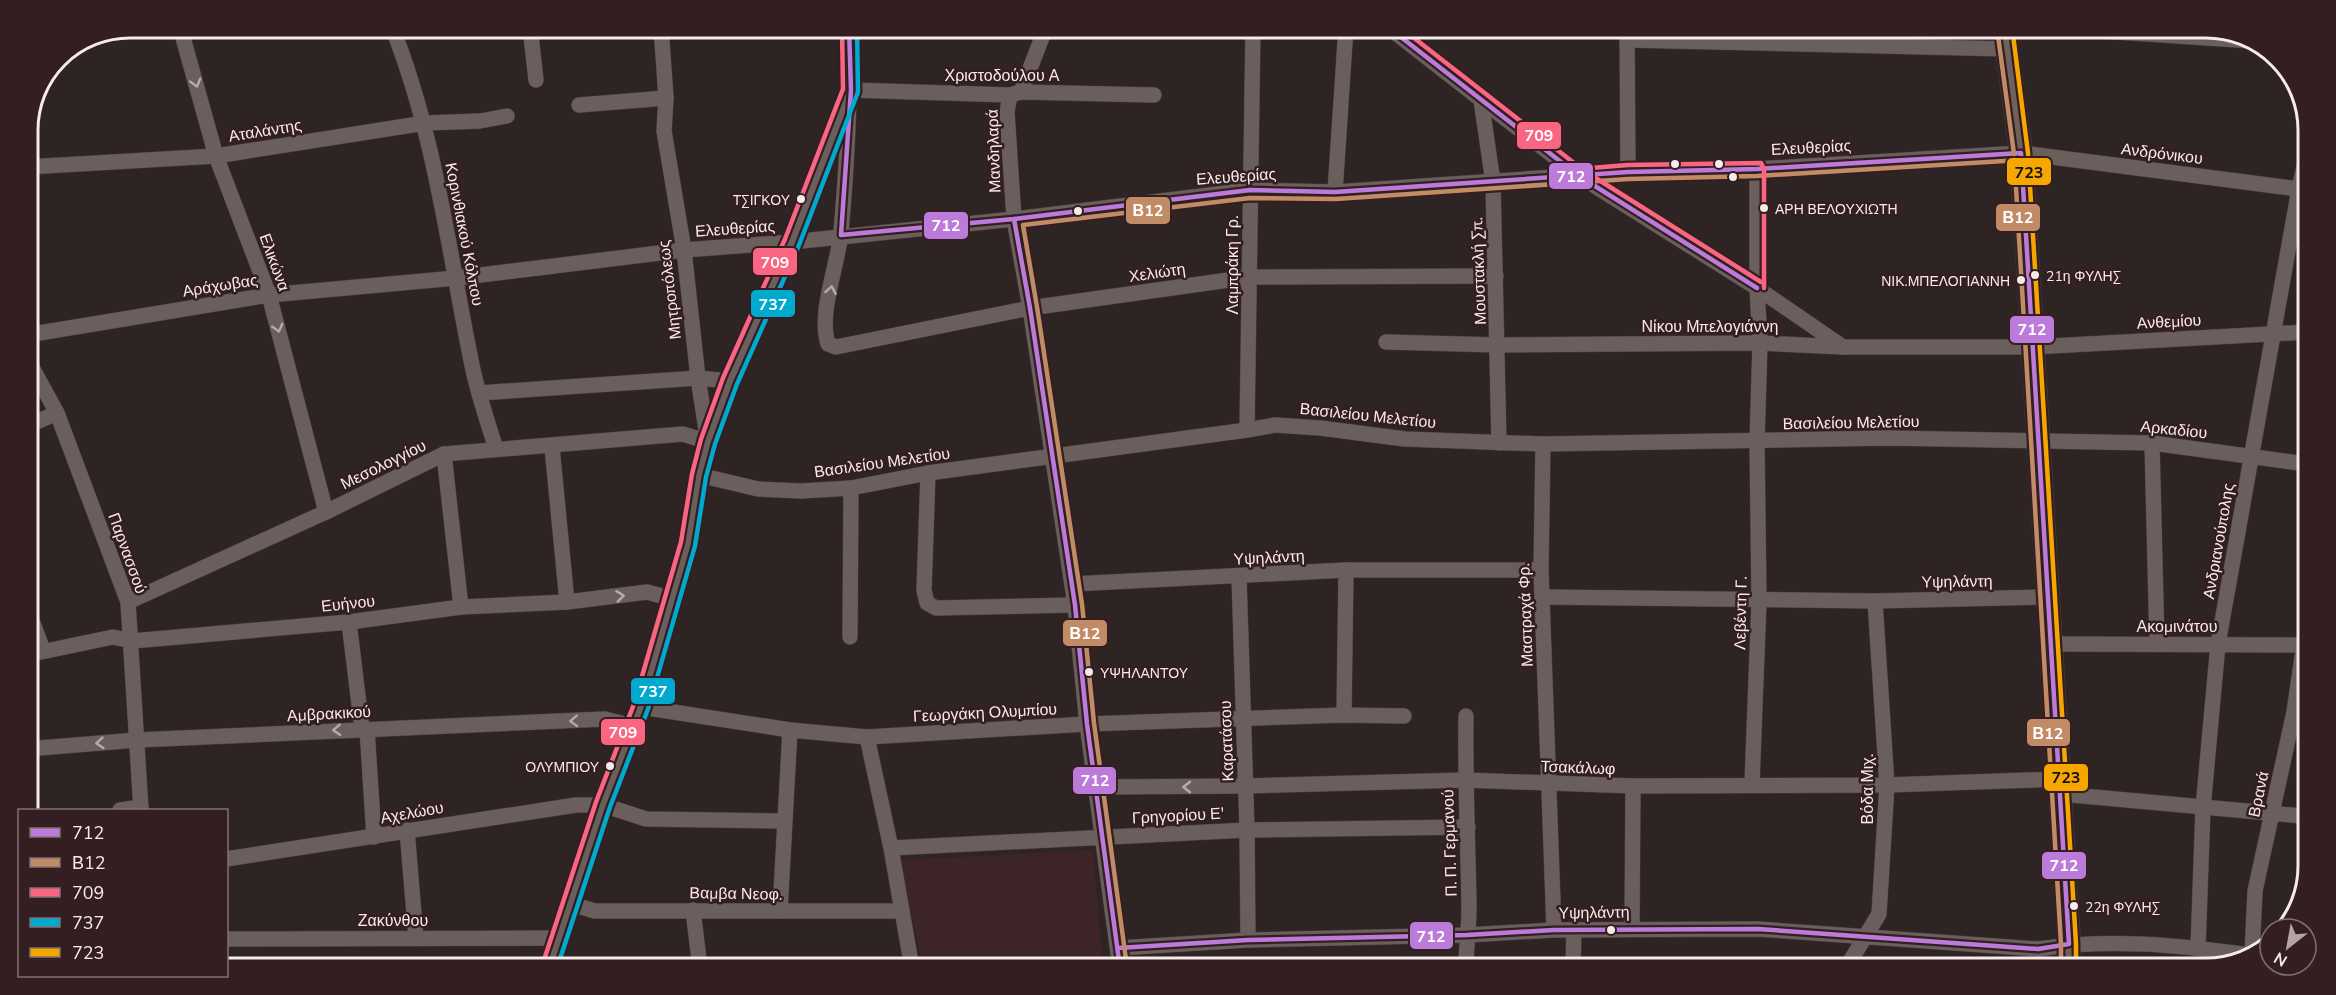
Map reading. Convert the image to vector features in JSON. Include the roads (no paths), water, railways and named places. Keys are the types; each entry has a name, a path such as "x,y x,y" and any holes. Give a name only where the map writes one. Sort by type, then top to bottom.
{"main road":[{"path":"2005,38 2021,153 2068,958"}],"street":[{"name":"Ελικώνα","path":"183,38 216,156 269,295 326,512"},
{"name":"Κορινθιακού Κόλπου","path":"396,38 425,123 473,372 496,449"},
{"path":"531,38 536,80"},
{"name":"Μητροπόλεως","path":"662,38 666,98 664,131 684,250 698,378 708,442"},
{"path":"841,235 850,90 849,38"},
{"name":"Μανδηλαρά","path":"1041,38 1007,112 1014,219 1030,308 1075,605 1087,724 1119,958"},
{"name":"Λαμπράκη Γρ.","path":"1247,430 1253,38"},
{"path":"1335,192 1345,38"},
{"path":"1402,38 1579,176 1757,288 1843,347"},
{"path":"1628,38 1628,172"},
{"path":"1723,38 2007,50"},
{"path":"552,958 603,805 641,707 674,599 688,544 699,475 708,442 730,381 792,242 850,90"},
{"name":"Χριστοδούλου Α","path":"850,90 1154,95"},
{"path":"579,105 666,98"},
{"name":"Μουστακλή Σπ.","path":"1481,99 1493,182 1499,443"},
{"name":"Αταλάντης","path":"38,166 216,156 425,123 480,121 507,116"},
{"name":"Ελευθερίας","path":"456,278 684,250 792,242 841,235 1014,219 1250,190 1335,192 1628,172 1757,169 2021,153"},
{"name":"Ανδρόνικου","path":"2021,153 2298,189"},
{"name":"Λεβέντη Γ.","path":"1752,784 1759,601 1757,442 1760,343 1757,288 1757,169"},
{"name":"Ανδριανούπολης","path":"2198,948 2203,808 2218,644 2298,195"},
{"name":"Χελιώτη","path":"841,235 825,334 828,344 836,347 1030,308 1250,277 1496,276"},
{"name":"Αράχωβας","path":"38,333 269,295 456,278"},
{"name":"Ανθεμίου","path":"2033,347 2298,332"},
{"name":"Νίκου Μπελογιάννη","path":"1386,342 1498,345 1760,343 1843,347 2033,347"},
{"name":"Παρνασσού","path":"38,378 57,413 128,602 141,809"},
{"path":"480,393 698,378 730,381"},
{"path":"38,421 57,413"},
{"name":"Βασιλείου Μελετίου","path":"699,475 758,489 801,491 851,488 928,473 1275,425 1320,428 1405,439 1542,444 1889,438 2038,440"},
{"name":"Μεσολογγίου","path":"128,602 326,512 444,454 552,447 683,434 708,442"},
{"name":"Αρκαδίου","path":"2038,440 2152,443 2298,463"},
{"path":"2152,443 2157,644"},
{"name":"Μαστραχά Φρ.","path":"1542,444 1541,570 1554,930"},
{"path":"552,447 567,602"},
{"path":"444,454 461,607"},
{"path":"928,473 924,590 927,603 936,608 1075,605"},
{"path":"850,637 851,488"},
{"path":"1344,715 1346,570"},
{"name":"Υψηλάντη","path":"1072,584 1346,570 1541,570"},
{"name":"Καρατάσου","path":"1239,577 1248,940"},
{"name":"Ευήνου","path":"38,652 113,637 132,640 349,622 461,607 567,602 647,592 674,599"},
{"name":"Υψηλάντη","path":"1543,597 1875,601 2048,597"},
{"name":"Βόδα Μιχ.","path":"1852,958 1880,914 1887,784 1875,601"},
{"path":"349,622 364,729 374,837"},
{"path":"38,637 43,650"},
{"name":"Ακομινάτου","path":"2051,644 2298,644"},
{"name":"Βρανά","path":"2252,946 2255,891 2298,685"},
{"name":"Γεωργάκη Ολυμπίου","path":"641,707 790,730 867,737 1087,724 1344,715 1404,716"},
{"name":"Π. Π. Γερμανού","path":"1466,716 1465,780 1468,827 1466,958"},
{"name":"Αμβρακικού","path":"38,748 137,740 605,719 632,726"},
{"path":"780,911 790,730"},
{"path":"867,737 891,848 910,958"},
{"name":"Τσακάλωφ","path":"1095,787 1245,786 1465,780 1633,786 1887,784 2060,787 2203,808 2298,816"},
{"path":"1632,929 1633,786"},
{"name":"Αχελώου","path":"228,859 576,805 603,805 646,819 784,821"},
{"name":"Γρηγορίου Ε'","path":"891,848 1247,830 1468,827"},
{"path":"407,830 416,938"},
{"name":"Βαμβα Νεοφ.","path":"571,904 595,911 902,911"},
{"path":"693,910 699,958"},
{"name":"Υψηλάντη","path":"1118,948 1248,940 1467,935 1554,930 1758,929 2038,949 2069,944 2155,943 2237,952"},
{"path":"1573,958 1574,930"},
{"name":"Ζακύνθου","path":"228,939 559,938"}],"place":[{"name":"ΤΣΙΓΚΟΥ","path":"801,199"},
{"name":"ΑΡΗ ΒΕΛΟΥΧΙΩΤΗ","path":"1764,208"},
{"name":"21η ΦΥΛΗΣ","path":"2035,275"},
{"name":"ΝΙΚ.ΜΠΕΛΟΓΙΑΝΝΗ","path":"2021,280"},
{"name":"ΥΨΗΛΑΝΤΟΥ","path":"1089,672"},
{"name":"ΟΛΥΜΠΙΟΥ","path":"610,766"},
{"name":"22η ΦΥΛΗΣ","path":"2074,906"}]}
